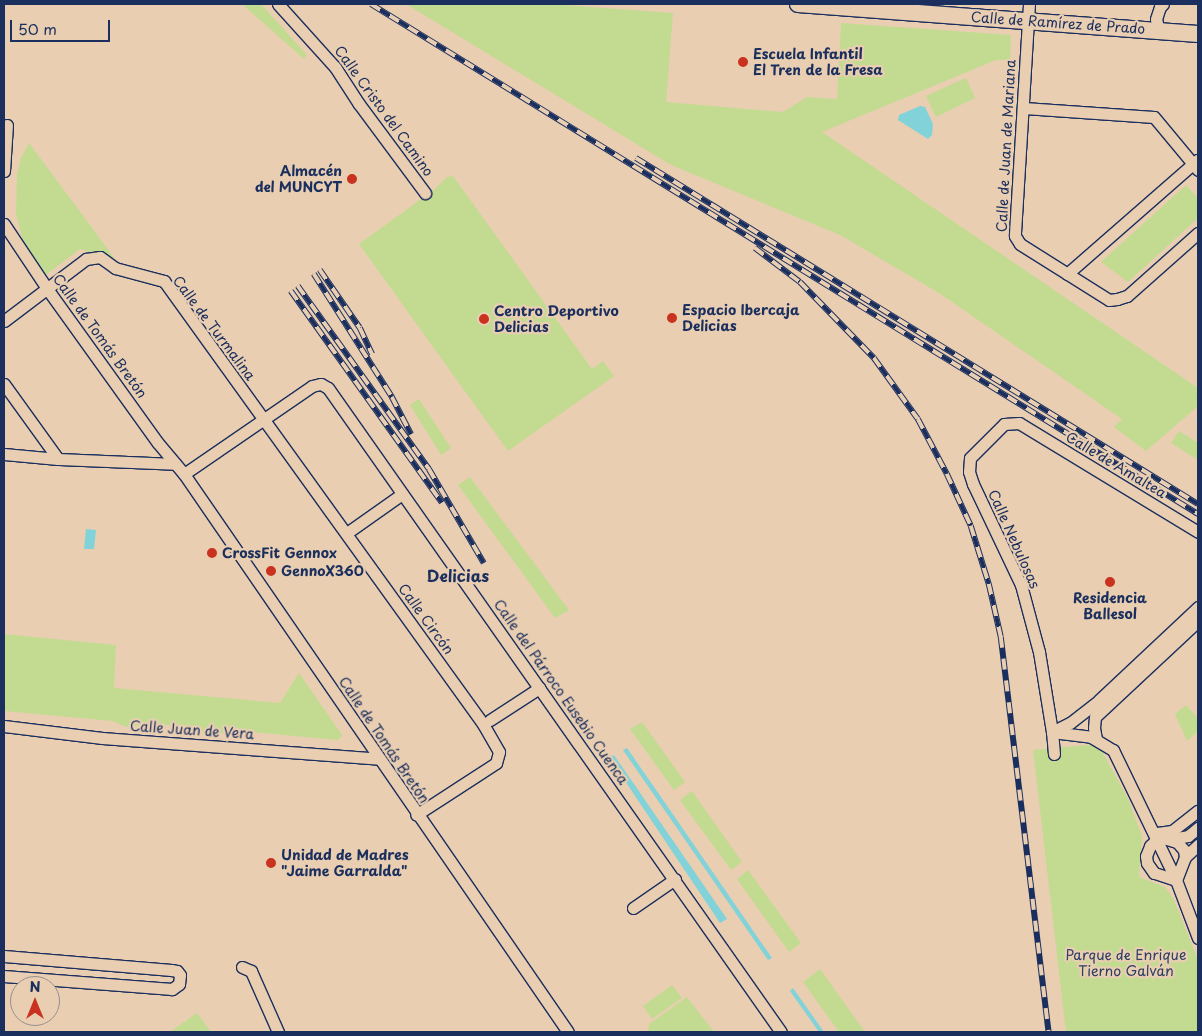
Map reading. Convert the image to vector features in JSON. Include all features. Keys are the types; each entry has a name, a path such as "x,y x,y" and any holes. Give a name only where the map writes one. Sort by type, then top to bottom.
{"main road":[{"name":"Calle de Ramírez de Prado","path":"798,4 1198,34"}],"street":[{"name":"Calle Cristo del Camino","path":"278,4 335,67 425,193"},
{"name":"Calle de Juan de Mariana","path":"1029,4 1015,236 1020,244 1109,300 1126,296 1198,233"},
{"path":"1159,31 1156,19 1160,6 1164,4"},
{"path":"1024,108 1154,117 1196,164 1067,274"},
{"path":"4,171 7,125"},
{"name":"Calle de Tomás Bretón","path":"4,224 48,290 184,474 416,815 568,1032"},
{"name":"Calle de Turmalina","path":"4,321 48,290 86,259 100,257 115,268 164,282 263,420"},
{"path":"4,384 58,459"},
{"name":"Calle del Párroco Eusebio Cuenca","path":"184,474 312,386 316,384 324,385 782,1032"},
{"name":"Calle Circón","path":"263,420 482,724 499,752 496,763 416,815"},
{"name":"Calle de Amaltea","path":"1019,423 1198,532"},
{"name":"Calle Nebulosas","path":"1019,423 1004,424 970,458 968,465 973,484 1021,585 1039,652 1054,754"},
{"path":"4,454 58,459 175,464"},
{"path":"351,530 402,494"},
{"path":"1052,732 1070,723 1099,700 1198,607"},
{"path":"1096,739 1095,717 1198,621"},
{"path":"490,720 539,688"},
{"name":"Calle Juan de Vera","path":"4,726 102,738 379,759"},
{"path":"1052,732 1096,739 1113,750 1176,880 1198,938"},
{"path":"1176,880 1163,877 1149,868 1146,856 1148,849 1154,837 1172,831 1198,811"},
{"path":"1154,837 1170,839 1188,836 1198,828"},
{"path":"1170,839 1180,844 1185,857"},
{"path":"1176,880 1185,857 1198,845"},
{"path":"633,908 675,880"},
{"path":"4,956 171,970 177,971 180,975 179,984 172,989 4,976"},
{"path":"242,967 250,971 278,1032"}],"green space":[{"path":"242,4 261,4 307,55 304,59"},
{"path":"406,4 550,4 673,13 666,102 783,112 807,97 837,99 841,23 1011,35 1010,60 996,60 822,132 1198,388 1198,406 1146,451 1114,427 1122,419 939,293 840,235 671,165"},
{"path":"966,78 975,98 936,117 926,96"},
{"path":"29,143 115,259 80,249 43,277 24,246 16,213 17,174 21,158"},
{"name":"Centro Deportivo Delicias","path":"453,176 592,369 603,361 614,376 508,451 359,244 435,189 447,177"},
{"path":"1186,185 1198,198 1198,218 1128,282 1101,262"},
{"path":"419,399 451,448 441,455 410,405"},
{"path":"1179,431 1198,443 1198,460 1171,443"},
{"path":"470,477 569,610 555,618 458,485"},
{"path":"4,634 116,645 114,688 280,703 299,673 342,735 338,740 239,731 233,734 202,732 178,726 155,724 126,727 113,721 4,711"},
{"path":"1186,705 1198,718 1198,731 1187,741 1175,714"},
{"path":"642,722 685,782 674,790 630,729"},
{"name":"Parque de Enrique Tierno Galván","path":"1098,744 1128,799 1142,836 1139,877 1165,887 1173,898 1198,960 1198,1032 1066,1032 1033,750"},
{"path":"692,791 742,862 731,870 680,800"},
{"path":"748,870 801,943 789,952 737,879"},
{"path":"820,969 865,1032 839,1032 803,982"},
{"path":"672,985 682,998 652,1019 643,1006"},
{"path":"687,997 714,1032 648,1032 649,1024"},
{"path":"197,1013 211,1032 170,1032"}],"water":[{"path":"920,106 925,107 933,124 932,135 928,139 898,120 899,115"},
{"path":"86,529 96,530 94,549 84,549"},
{"path":"627,748 772,958 768,960 623,750"},
{"path":"614,755 727,919 720,923 609,757"},
{"path":"793,988 824,1032 819,1032 790,991"}],"railway":[{"path":"371,4 1198,514"},
{"path":"636,158 1198,504"},
{"path":"755,248 800,282 874,358 918,419 947,474 971,526 989,584 1001,637 1049,1032"},
{"path":"320,270 360,328 372,354"},
{"path":"314,274 392,397 411,434"},
{"path":"298,286 429,469 484,563"},
{"path":"291,291 442,503"}],"place":[{"name":"Escuela Infantil El Tren de la Fresa","path":"743,62"},
{"name":"Almacén del MUNCYT","path":"352,179"},
{"name":"Espacio Ibercaja Delicias","path":"672,318"},
{"name":"Centro Deportivo Delicias","path":"484,319"},
{"name":"CrossFit Gennox","path":"212,553"},
{"name":"GennoX360","path":"271,571"},
{"name":"Residencia Ballesol","path":"1110,582"},
{"name":"Unidad de Madres \"Jaime Garralda\"","path":"271,863"}],"district":[{"name":"Delicias","path":"458,575"}]}
